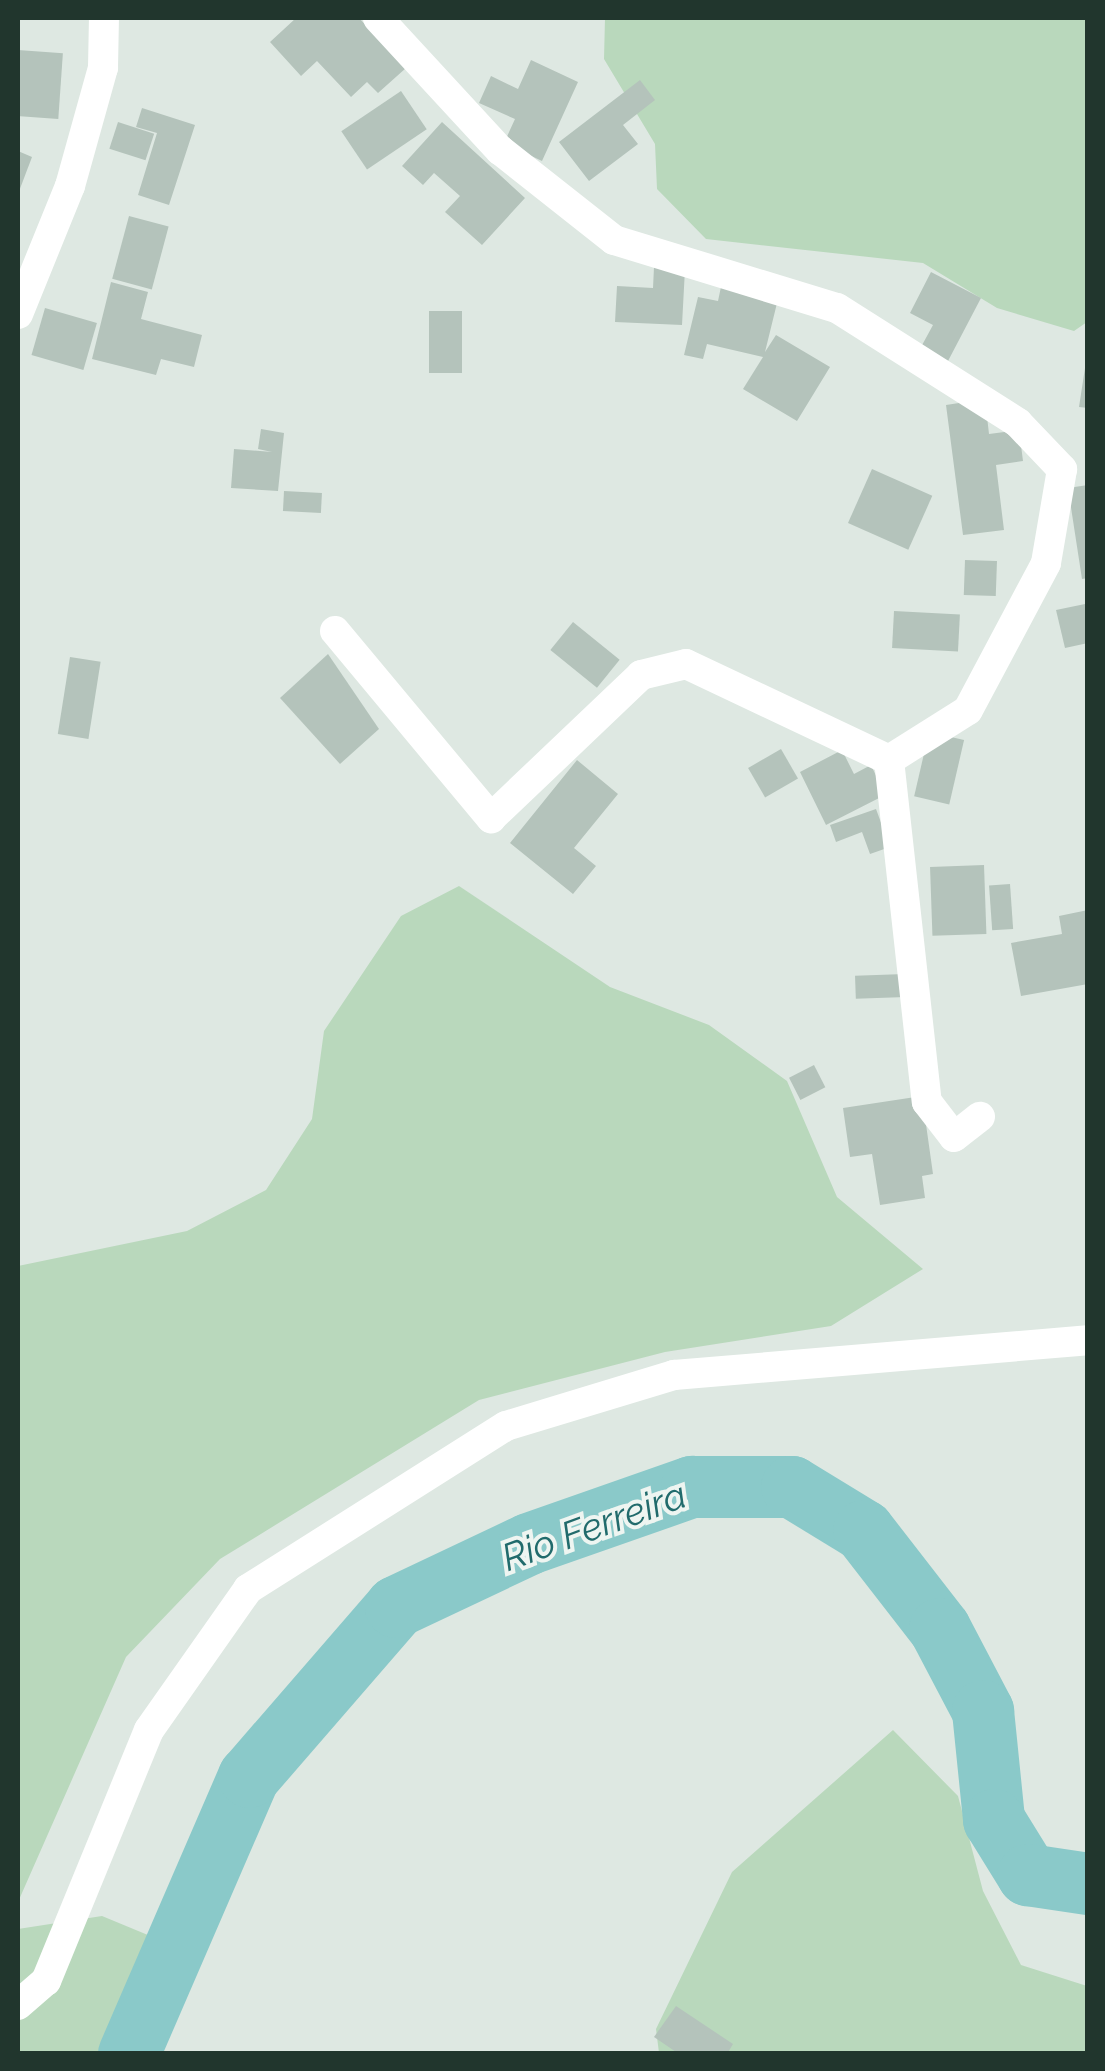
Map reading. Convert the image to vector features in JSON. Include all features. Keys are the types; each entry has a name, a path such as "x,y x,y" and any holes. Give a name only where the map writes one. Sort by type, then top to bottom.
{"street":[{"path":"18,312 70,186 103,68 104,18"},
{"path":"378,18 500,150 614,240 837,308 1018,423 1075,468 1046,564 968,710 889,760"},
{"path":"334,631 491,818 640,674 686,664 889,760"},
{"path":"889,760 927,1102 954,1137 980,1117"},
{"path":"18,2005 46,1980 149,1730 248,1589 506,1426 674,1375 1088,1340"}],"green space":[{"path":"605,18 1087,18 1087,322 1074,331 997,308 923,263 706,239 657,189 655,144 604,59"},
{"path":"459,886 610,987 709,1025 787,1081 837,1197 923,1269 831,1326 665,1352 479,1400 220,1559 126,1657 18,1902 18,1266 187,1231 266,1190 312,1119 324,1031 401,916"},
{"path":"893,1730 958,1796 983,1891 1021,1965 1087,1986 1087,2053 659,2053 656,2029 732,1872"},
{"path":"102,1916 201,1957 162,2053 18,2054 18,1929"}],"building":[{"path":"296,18 359,18 406,68 378,93 367,82 351,97 317,61 301,76 270,42"},
{"path":"18,50 63,53 58,119 18,116"},
{"path":"531,60 578,82 542,161 504,143 515,119 479,103 491,76 518,89"},
{"path":"640,80 655,100 623,125 638,144 589,181 559,142"},
{"path":"401,91 427,129 367,169 341,131"},
{"path":"142,108 195,125 169,205 138,195 157,133 136,127"},
{"path":"118,122 154,134 145,160 109,149"},
{"path":"442,122 525,198 482,245 445,212 460,196 434,173 423,185 402,166"},
{"path":"18,151 32,157 18,194"},
{"path":"129,216 169,227 152,289 112,279"},
{"path":"654,267 685,269 682,325 615,322 617,286 653,288"},
{"path":"931,272 981,298 948,361 921,347 933,325 910,313"},
{"path":"111,282 148,292 141,319 202,335 194,367 161,359 156,375 92,359"},
{"path":"722,282 779,295 765,352 776,335 830,367 797,421 743,389 763,357 707,344 703,359 684,355 698,297 718,301"},
{"path":"45,308 97,323 83,370 31,355"},
{"path":"429,311 462,311 462,373 429,373"},
{"path":"1088,368 1088,408 1079,407"},
{"path":"985,399 989,434 1019,430 1023,461 996,465 1004,530 963,535 946,405"},
{"path":"261,429 284,433 278,491 231,488 234,449 272,452 258,449"},
{"path":"872,469 932,496 908,550 848,523"},
{"path":"1088,485 1088,578 1082,579 1068,488"},
{"path":"284,491 322,493 321,513 283,511"},
{"path":"965,560 997,561 996,596 964,595"},
{"path":"1085,604 1088,643 1065,648 1056,610"},
{"path":"894,611 960,614 958,651 892,648"},
{"path":"573,622 620,660 597,688 550,650"},
{"path":"328,654 379,729 340,764 280,698"},
{"path":"70,657 101,662 88,739 58,734"},
{"path":"929,732 964,740 949,804 914,796"},
{"path":"781,749 798,778 765,797 748,768"},
{"path":"842,750 854,774 871,765 885,795 826,825 800,772"},
{"path":"577,760 618,794 574,848 596,866 573,894 510,843"},
{"path":"876,809 890,847 870,854 862,832 836,842 830,825"},
{"path":"984,865 986,934 932,936 930,867"},
{"path":"1010,884 1013,929 992,930 989,885"},
{"path":"1088,910 1088,984 1021,996 1011,943 1062,934 1059,916"},
{"path":"905,974 906,997 856,999 855,976"},
{"path":"814,1065 825,1087 800,1100 789,1078"},
{"path":"922,1096 933,1174 922,1176 925,1198 880,1205 872,1154 850,1157 843,1108"},
{"path":"676,2006 733,2044 727,2054 679,2054 654,2037"}],"waterway":[{"name":"Rio Ferreira","path":"129,2054 249,1777 396,1607 529,1544 692,1487 792,1487 864,1531 940,1629 983,1711 994,1820 1028,1875 1088,1884"}]}
